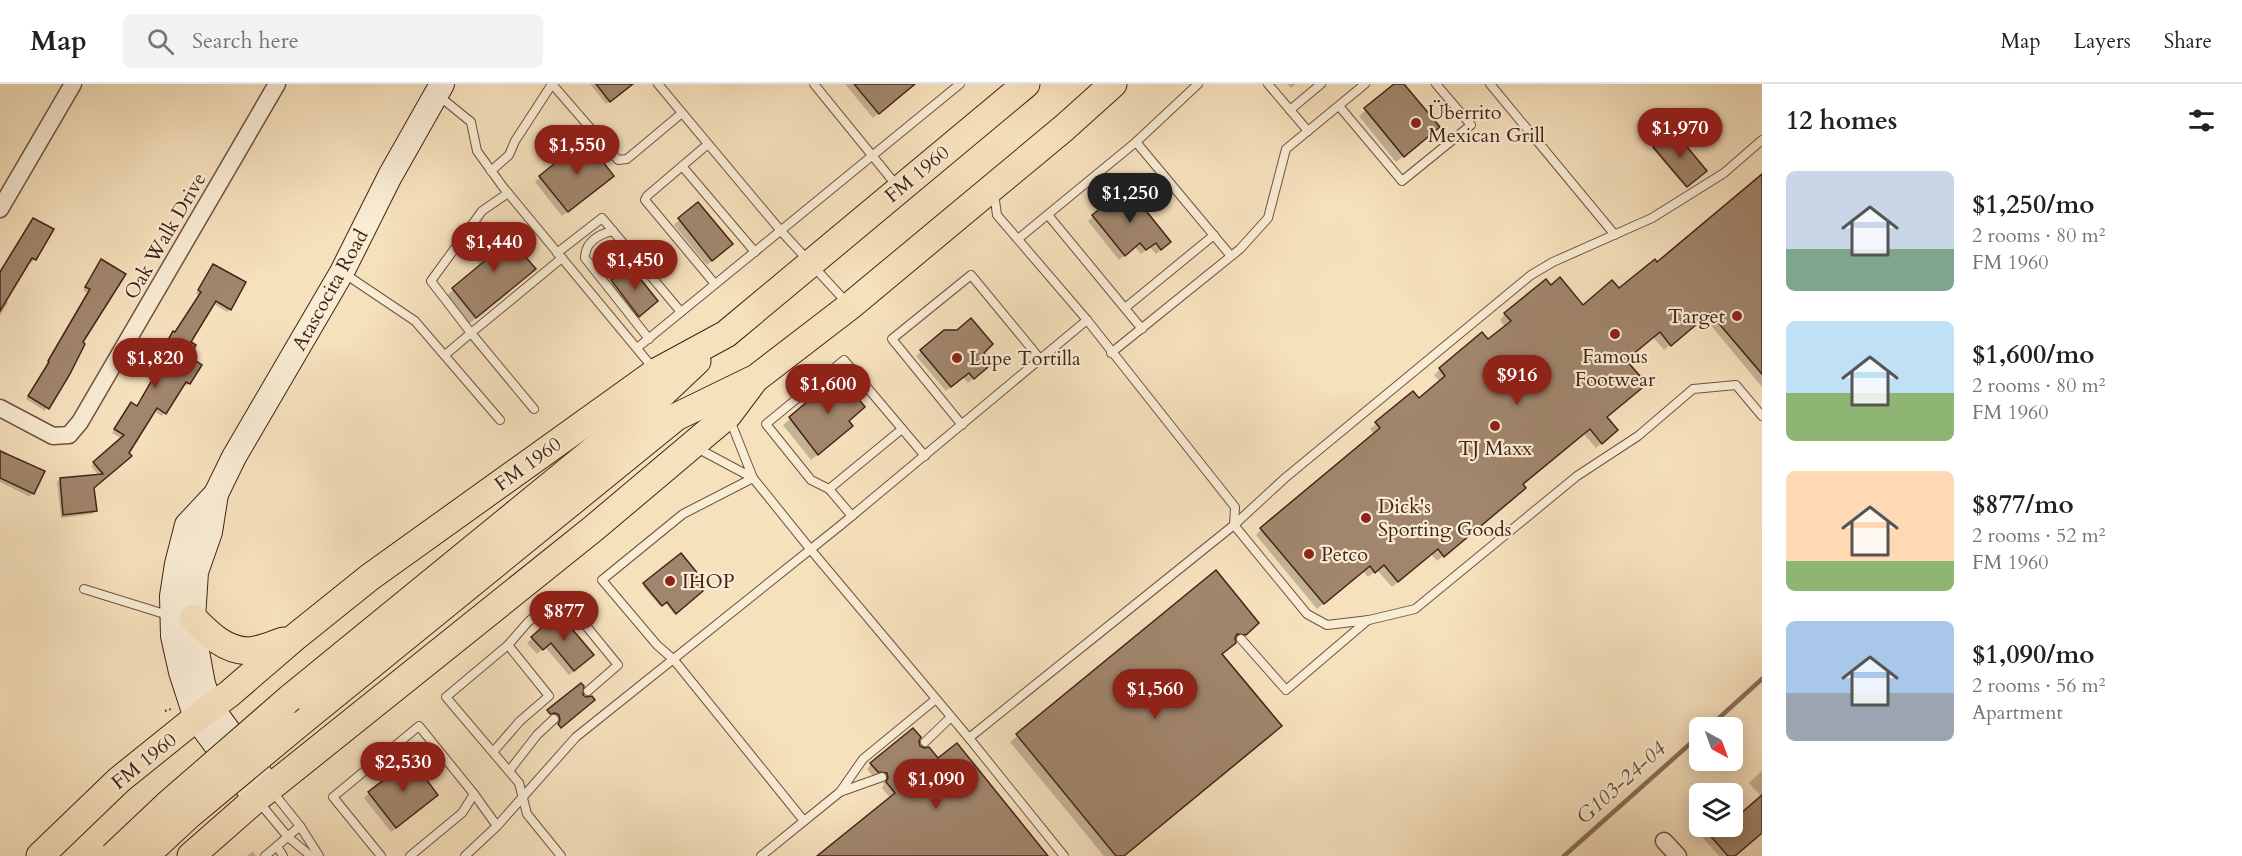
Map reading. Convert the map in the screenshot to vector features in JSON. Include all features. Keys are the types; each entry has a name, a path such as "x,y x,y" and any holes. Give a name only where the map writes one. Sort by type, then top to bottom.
{"main road":[{"name":"FM 1960","path":"40,856 119,780 203,712 229,694 370,577 656,372 726,334 1025,84"},
{"path":"145,856 189,815 296,726 676,417 755,379 981,204 1113,84"},
{"name":"Atascocita Road","path":"263,793 203,712 203,684 195,641 182,617 210,532 216,494 234,457 342,272 390,177 439,89"},
{"path":"113,856 167,805 290,698 661,395 726,334"},
{"path":"191,856 263,793 594,528 692,446 728,415 755,379"},
{"path":"182,617 226,646 249,651 294,638"}],"street":[{"path":"0,209 73,84"},
{"name":"Oak Walk Drive","path":"0,408 53,436 69,435 80,422 277,84"},
{"path":"1664,841 1678,856"}],"lane":[{"path":"491,171 509,155 515,141 552,84 618,160 627,159 682,113"},
{"path":"658,84 780,231 850,306"},
{"path":"814,84 899,188"},
{"path":"637,348 960,84"},
{"path":"1018,239 1136,142 1198,84"},
{"path":"1268,84 1308,131"},
{"path":"1290,110 1321,84"},
{"path":"1112,353 1231,256 1268,218 1286,150 1365,84"},
{"path":"1339,106 1401,180 1471,125 1436,84"},
{"path":"1490,84 1615,235"},
{"path":"439,89 471,122 477,151 491,171 656,372"},
{"path":"969,738 1234,525 1285,478 1531,275 1552,262 1652,218 1724,173 1762,140"},
{"path":"1136,142 1231,256"},
{"path":"708,144 645,200 715,284"},
{"path":"682,166 755,252"},
{"path":"508,193 482,211 431,281 534,409"},
{"path":"981,204 997,215"},
{"path":"981,204 997,215 1087,320 1234,507 1234,525 1307,614 1327,625 1368,620 1415,609 1577,476 1638,436 1693,389 1736,385 1762,416"},
{"path":"1048,215 1142,328"},
{"path":"445,356 600,218 681,312"},
{"path":"613,231 600,235 588,245 585,258 649,339"},
{"path":"1125,308 1214,235"},
{"path":"342,272 415,321 500,420"},
{"path":"962,425 892,339 971,275 1041,360"},
{"path":"465,856 522,799 576,737 811,550 1087,320"},
{"path":"852,516 830,489 811,480 766,424 844,360 925,456"},
{"path":"728,415 753,478 1064,856"},
{"path":"830,489 902,429"},
{"path":"692,446 753,478"},
{"path":"753,478 683,514 602,580 657,645 674,660 804,820"},
{"path":"84,588 182,617"},
{"path":"561,856 527,814 519,783 446,697 508,645 528,622 553,601 569,605 618,665 588,692"},
{"path":"1241,639 1286,690 1368,620"},
{"path":"493,753 520,721 549,696 508,645"},
{"path":"761,856 840,792 863,759 936,699"},
{"path":"925,742 951,717"},
{"path":"509,771 537,735 554,719"},
{"path":"381,856 333,797 419,726 474,794 496,826"},
{"path":"840,792 882,777"},
{"path":"263,793 300,826 319,856"},
{"path":"263,793 288,837 311,856"},
{"path":"410,856 462,813 474,794"},
{"path":"265,856 300,826"},
{"path":"277,846 283,856"}],"building":[{"path":"596,84 633,84 610,102"},
{"path":"854,84 915,84 879,114"},
{"path":"1394,84 1404,84 1440,127 1404,157 1364,108"},
{"path":"1673,130 1707,171 1687,187 1653,147"},
{"path":"585,139 614,176 568,212 539,176"},
{"path":"1762,174 1762,374 1710,313 1671,346 1660,332 1626,360 1647,384 1607,417 1618,430 1602,444 1590,429 1523,484 1526,488 1444,557 1438,549 1398,582 1384,565 1375,573 1370,566 1324,604 1260,528 1380,428 1375,422 1413,391 1419,398 1445,376 1439,368 1482,332 1488,339 1511,321 1504,313 1546,279 1551,285 1560,277 1583,305 1612,280 1619,288 1655,259 1657,262"},
{"path":"1127,187 1171,242 1161,250 1156,243 1146,250 1140,243 1125,256 1092,215"},
{"path":"698,202 733,244 712,261 678,218"},
{"path":"33,218 54,229 36,260 32,258 0,311 0,272"},
{"path":"499,226 536,269 476,318 452,288 487,259 476,245"},
{"path":"101,259 126,274 83,342 85,344 70,374 49,409 28,396 90,289 85,287"},
{"path":"213,264 246,282 231,310 216,301 191,342 196,345 190,357 202,365 190,384 186,382 166,414 157,408 129,453 132,456 94,488 97,511 63,515 60,478 103,474 93,462 124,435 114,429 131,402 137,406 160,366 155,363 173,331 175,332 201,292 198,290"},
{"path":"630,266 658,301 639,317 611,280"},
{"name":"Lupe Tortilla","path":"971,318 993,344 984,353 993,363 974,379 969,373 951,387 920,350 944,330 957,330"},
{"path":"839,375 865,407 849,421 853,426 818,455 789,417"},
{"path":"0,451 45,471 34,494 0,478"},
{"name":"IHOP","path":"681,553 699,575 694,580 703,591 676,614 667,602 662,606 643,583"},
{"path":"1216,570 1259,623 1246,635 1237,634 1236,643 1222,654 1282,726 1124,856 1116,856 1016,734"},
{"path":"561,616 594,655 574,671 551,643 543,650 531,637 554,617"},
{"path":"581,683 584,686 583,695 592,696 595,700 561,728 558,724 559,715 550,714 547,710"},
{"path":"913,728 921,737 920,746 929,747 938,758 957,743 1048,856 817,856 895,793 886,782 887,773 878,772 870,763"},
{"path":"411,759 438,795 396,828 368,792"},
{"path":"1762,795 1762,833 1735,856 1728,856 1711,837 1743,837 1743,811"}],"waterway":[{"name":"G103-24-04","path":"1720,717 1762,679"},
{"name":"G103-24-04","path":"1564,856 1689,745"}],"place":[{"name":"Überrito Mexican Grill","path":"1416,123"},
{"name":"Target","path":"1737,316"},
{"name":"Famous Footwear","path":"1615,334"},
{"name":"Lupe Tortilla","path":"957,358"},
{"name":"TJ Maxx","path":"1495,426"},
{"name":"Dick's Sporting Goods","path":"1366,518"},
{"name":"Petco","path":"1309,554"},
{"name":"IHOP","path":"670,581"}]}
